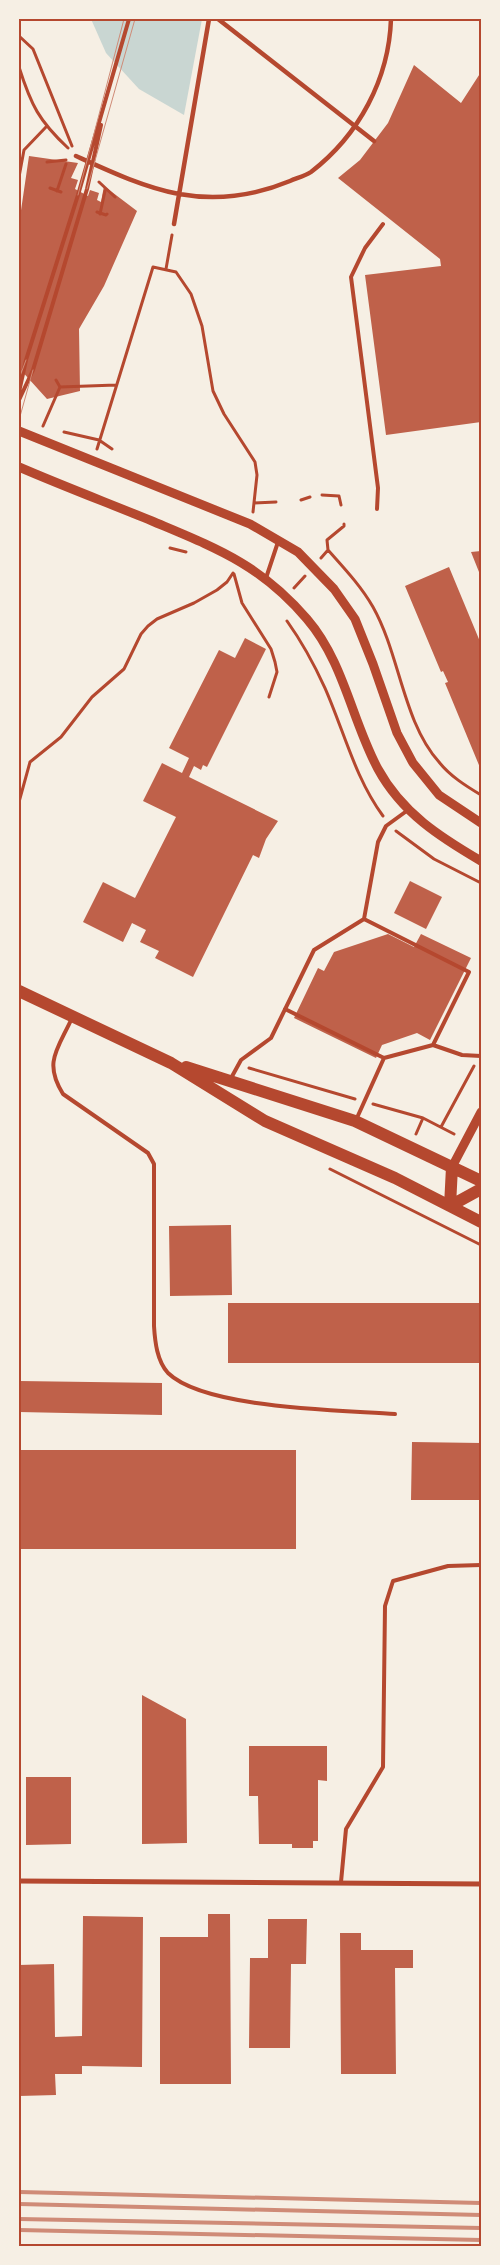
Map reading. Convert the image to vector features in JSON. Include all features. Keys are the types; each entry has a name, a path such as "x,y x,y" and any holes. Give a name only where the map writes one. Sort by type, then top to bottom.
{"main road":[{"path":"19,991 171,1064 265,1121 395,1178 481,1222"},
{"path":"171,1064 230,1080 355,1121 481,1181"},
{"path":"450,1206 452,1167"},
{"path":"450,1206 481,1189"}],"street":[{"path":"174,224 209,19"},
{"path":"218,19 374,141"},
{"path":"76,156 126,178 179,194 238,198 274,188 310,173 336,149 355,126 373,97 383,74 391,19"},
{"path":"19,431 250,524 298,552 322,574 354,620 373,664 397,733 413,763 440,795 481,824"},
{"path":"19,467 206,543 266,578 309,621 325,646 348,692 378,768 408,810 438,836 481,861"},
{"path":"452,1167 481,1112"},
{"path":"19,1880 481,1884"}],"lane":[{"path":"19,392 26,360 109,91 129,19"},
{"path":"19,400 33,370 87,189 109,91"},
{"path":"377,509 378,488 351,278 365,248 382,224"},
{"path":"266,578 279,540"},
{"path":"230,1080 241,1060 271,1038 314,950 364,919 378,842 386,826 408,810"},
{"path":"364,919 469,972 433,1045"},
{"path":"285,1009 384,1058 433,1045 462,1055 480,1056"},
{"path":"73,1016 53,1058 54,1080 62,1094 148,1153 154,1164 154,1326 156,1346 167,1372 192,1387 224,1398 255,1403 395,1414"},
{"path":"355,1121 384,1058"},
{"path":"341,1882 346,1829 383,1767 385,1606 393,1581 448,1566 481,1565"}],"path":[{"path":"19,36 33,49 76,156"},
{"path":"19,67 29,97 46,127 76,156"},
{"path":"19,177 24,150 46,127"},
{"path":"47,162 65,162 59,191 50,188"},
{"path":"107,214 106,216 99,213 104,191 115,197"},
{"path":"166,269 174,224"},
{"path":"93,462 153,267 176,272 191,294 202,326 213,391 224,414 255,462 257,475 252,514"},
{"path":"56,380 60,387"},
{"path":"60,387 116,385"},
{"path":"38,439 60,387"},
{"path":"99,440 112,449"},
{"path":"322,495 339,496 341,505"},
{"path":"301,500 310,498"},
{"path":"254,503 276,502"},
{"path":"344,524 327,540 328,550 358,584 373,607 389,641 424,742 439,763 464,785 481,795"},
{"path":"321,558 328,550"},
{"path":"234,569 242,575"},
{"path":"234,569 242,603 271,649 275,662 277,672 269,697"},
{"path":"19,802 30,762 61,737 92,697 124,669 141,634 148,626 157,619 194,604 217,590 227,582 234,569"},
{"path":"294,589 308,573"},
{"path":"283,615 301,641 321,680 362,783 382,814"},
{"path":"396,831 434,859 481,883"},
{"path":"441,1127 480,1056"},
{"path":"238,1065 423,1118 451,1133"},
{"path":"414,1138 423,1118"},
{"path":"323,1165 481,1245"}],"shaded area":[{"path":"91,19 202,19 184,115 139,89 106,53"}],"building":[{"path":"414,65 461,103 481,72 481,422 386,435 365,275 441,266 440,259 338,178 360,160 388,123"},
{"path":"29,156 78,163 71,178 78,180 75,189 88,196 90,190 99,193 97,200 101,202 104,186 137,211 104,286 79,329 80,391 47,399 19,368 19,224"},
{"path":"481,551 481,577 471,552"},
{"path":"449,567 481,644 481,770 445,683 448,682 443,671 441,672 405,586"},
{"path":"245,638 266,649 207,767 203,765 201,770 194,766 189,777 278,821 266,839 259,858 253,855 193,977 155,958 159,951 140,942 146,930 132,923 123,942 83,922 103,882 135,898 176,817 143,801 162,763 182,773 189,758 169,748 219,650 235,658"},
{"path":"410,881 442,897 426,929 394,913"},
{"path":"388,934 414,947 421,934 471,958 430,1040 417,1033 382,1045 376,1058 294,1018 318,968 324,971 334,952"},
{"path":"231,1225 232,1295 170,1296 169,1226"},
{"path":"228,1303 481,1303 481,1363 228,1363"},
{"path":"19,1381 162,1383 162,1415 19,1412"},
{"path":"412,1442 481,1443 481,1500 411,1500"},
{"path":"19,1450 296,1450 296,1549 19,1549"},
{"path":"142,1695 186,1719 187,1843 142,1844"},
{"path":"249,1746 327,1746 327,1781 318,1780 318,1841 313,1841 313,1848 292,1848 292,1844 259,1844 258,1796 249,1796"},
{"path":"26,1777 71,1777 71,1844 26,1845"},
{"path":"208,1914 230,1914 231,2084 160,2084 160,1937 208,1937"},
{"path":"83,1916 143,1917 142,2067 82,2066 82,2074 55,2074 56,2095 19,2096 19,1965 54,1964 55,2037 82,2036"},
{"path":"268,1919 307,1919 306,1964 291,1964 290,2048 249,2048 250,1958 268,1958"},
{"path":"340,1933 361,1933 361,1950 413,1950 413,1968 395,1968 396,2074 341,2074"}],"tram line":[{"path":"78,195 124,19"},
{"path":"87,189 135,19"},
{"path":"19,379 26,360"},
{"path":"19,420 33,370"}],"railway":[{"path":"19,2192 481,2203"},
{"path":"19,2204 481,2215"},
{"path":"19,2219 481,2228"},
{"path":"19,2230 481,2240"}]}
